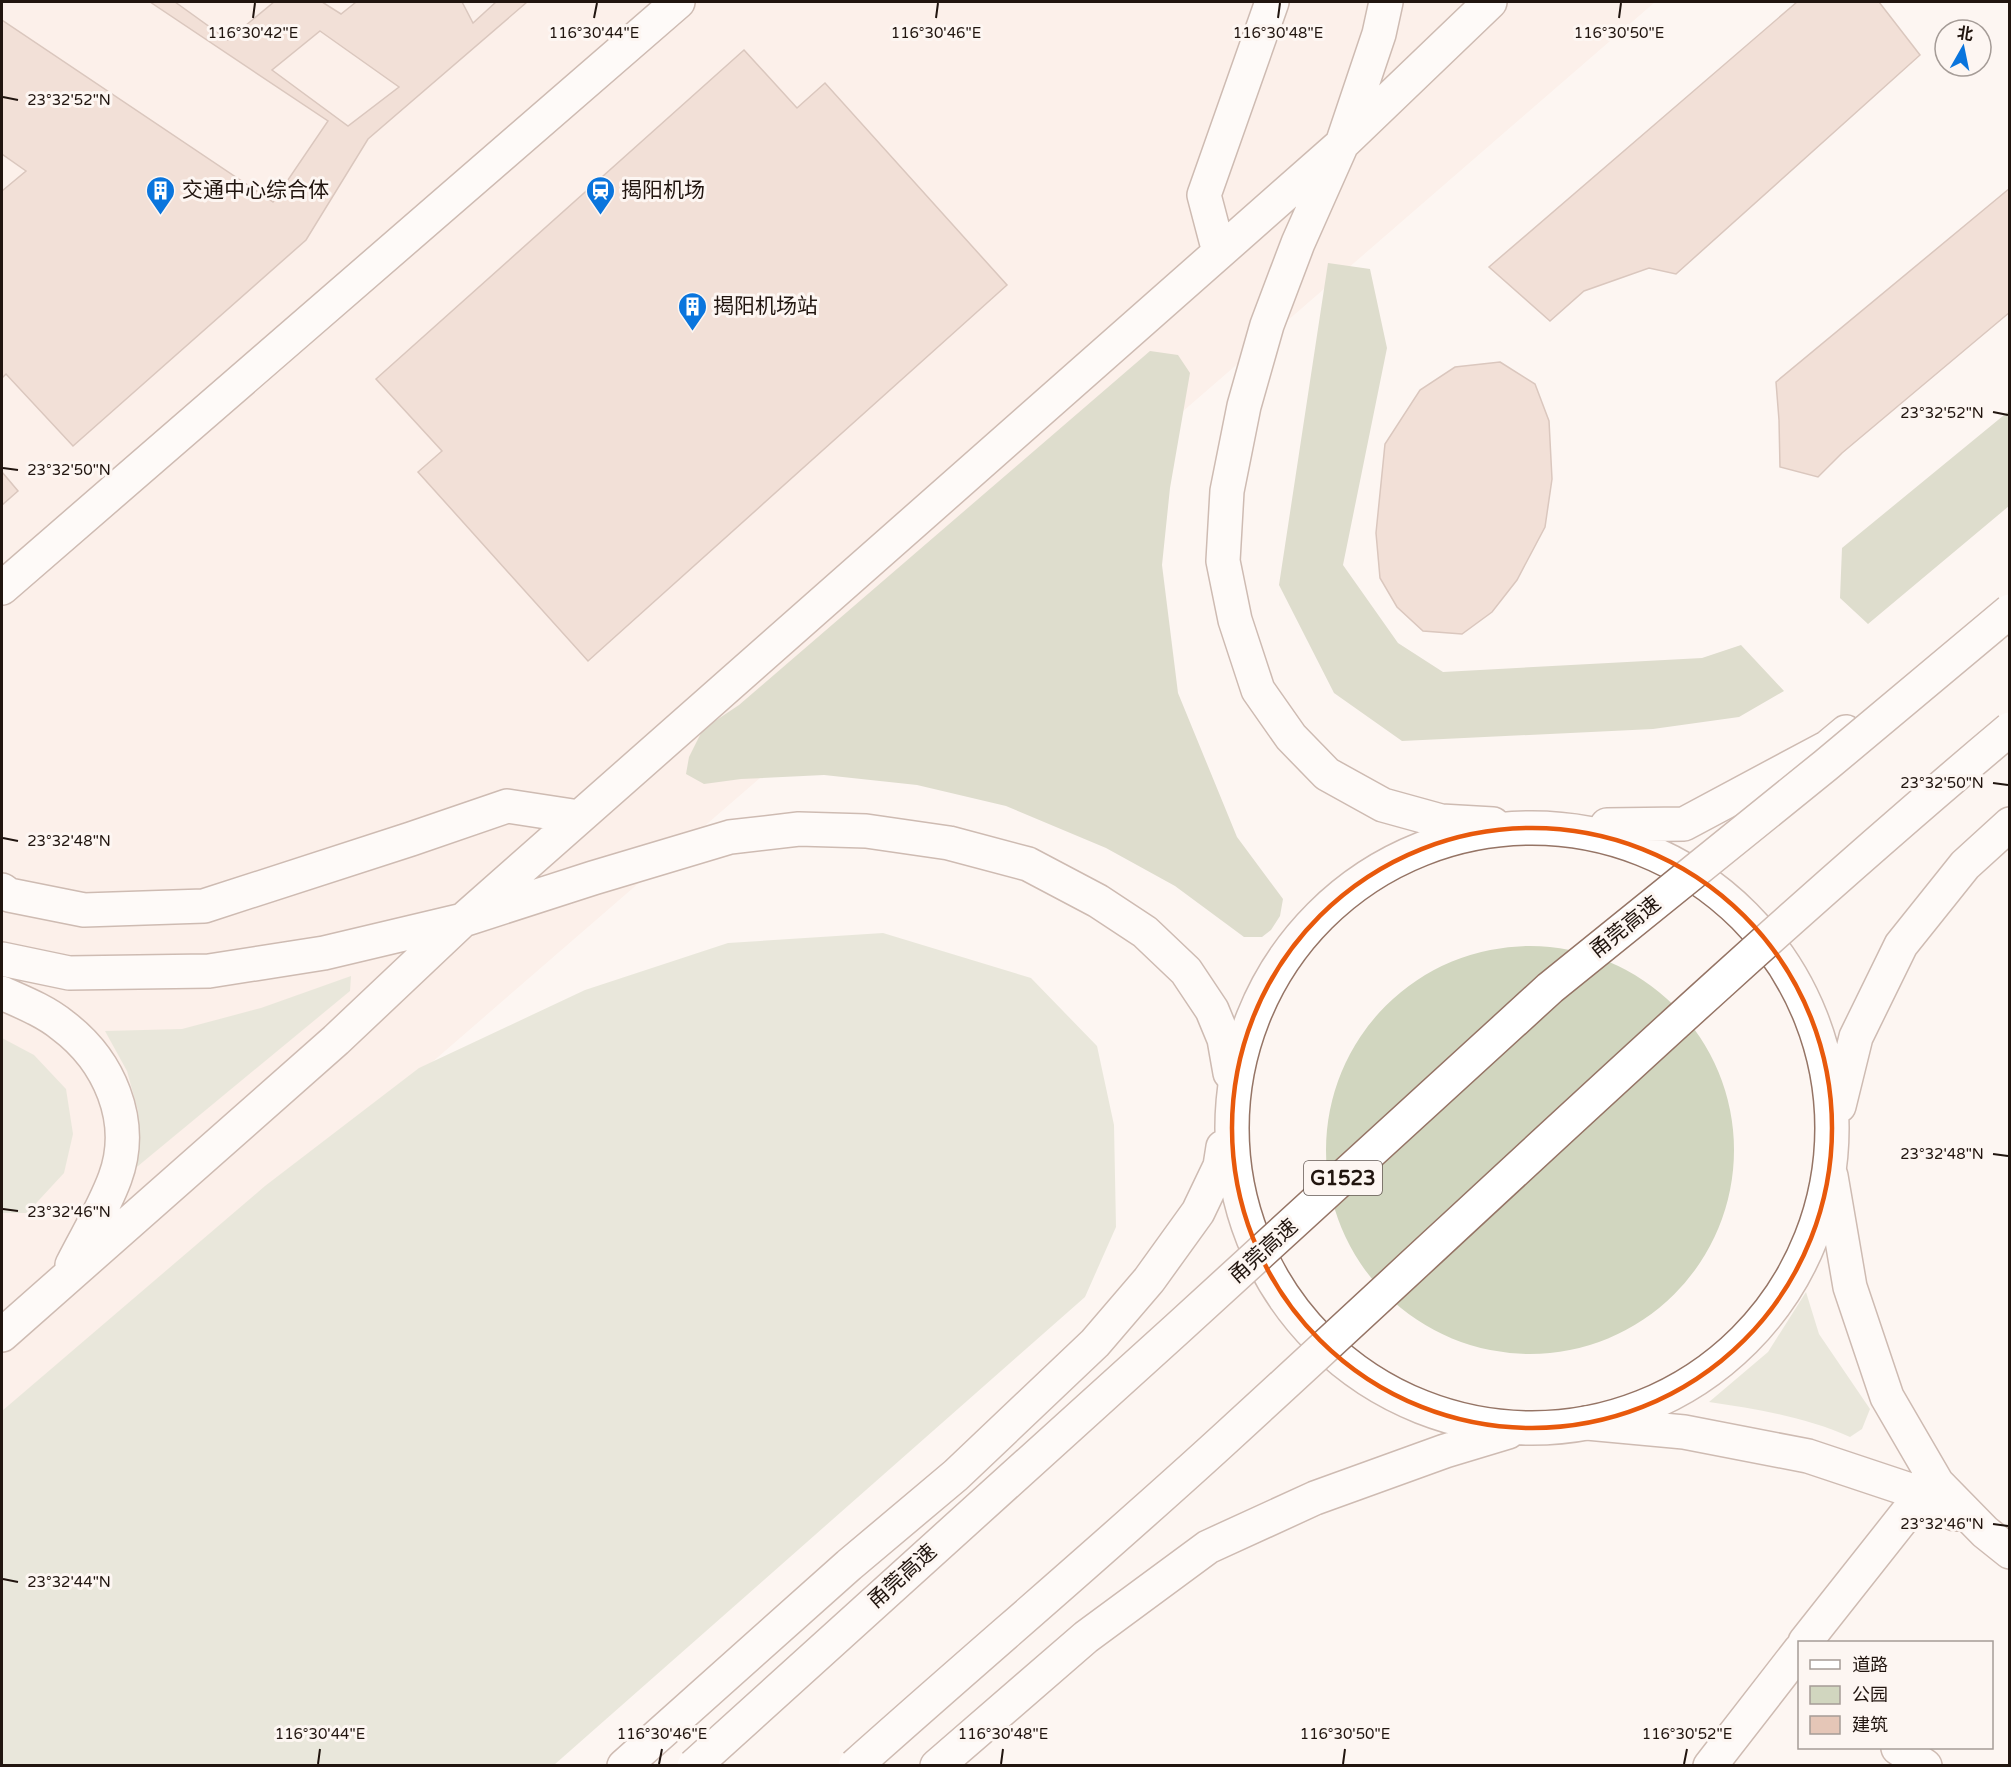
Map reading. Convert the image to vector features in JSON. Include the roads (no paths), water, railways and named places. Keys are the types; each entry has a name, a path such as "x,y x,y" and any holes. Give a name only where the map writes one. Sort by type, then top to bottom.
{"main road":[{"path":"2,588 678,2"},
{"path":"1219,252 1204,195 1272,2"},
{"path":"1386,2 1379,34 1342,144 1298,243 1267,325 1244,406 1227,491 1223,561 1235,620 1258,690 1291,737 1327,774 1383,805 1441,821 1578,826 1684,824 1828,747 2010,597"},
{"path":"2,1335 336,1040 463,920 1342,144 1490,2"},
{"name":"甬莞高速","path":"694,1766 1550,988 2010,611"},
{"path":"855,1766 1226,1438 1625,1068 1863,854 2010,729"},
{"path":"2,890 9,894 84,910 204,906 507,806 579,817"},
{"path":"1230,1072 1251,1021 1298,950 1306,942 1364,889 1428,851 1493,824"},
{"path":"1997,1542 1938,1483 1887,1397 1850,1287 1831,1176 1835,1120 1856,1038 1901,945 1965,866 2010,824"},
{"path":"1578,826 1659,850 1730,897 1786,960 1822,1037 1835,1120"},
{"path":"2,959 69,973 210,971 324,953 463,920 730,837 799,829 866,831 949,843 1028,864 1098,901 1146,932 1186,971 1212,1010 1224,1039 1230,1072 1226,1127 1220,1166 1198,1212 1149,1280 1095,1343 956,1475 849,1565 624,1766"},
{"path":"2,993 62,1024 93,1053 111,1083 118,1104 124,1140 115,1178 63,1281"},
{"path":"1226,1127 1232,1185 1248,1240 1276,1291 1313,1336 1357,1374 1408,1402 1463,1421 1521,1428 1587,1423 1684,1432 1808,1456 1922,1494 1997,1542"},
{"path":"1587,1423 1674,1392 1748,1337 1802,1263 1831,1176"},
{"path":"937,1766 1086,1637 1208,1547 1315,1498 1445,1451 1521,1428"},
{"path":"1806,1641 1922,1494"},
{"path":"1710,1766 1794,1667"},
{"path":"1900,1749 1925,1766"}],"place":[{"name":"交通中心综合体","path":"161,216"},
{"name":"揭阳机场","path":"600,216"},
{"name":"揭阳机场站","path":"692,332"}]}
